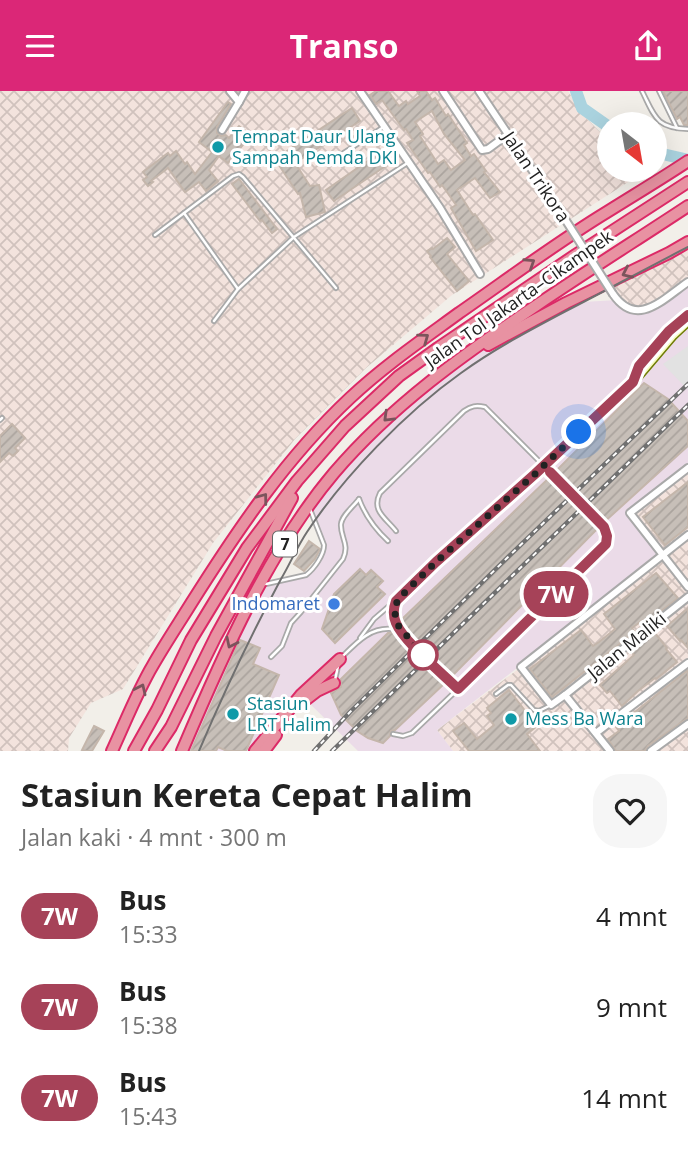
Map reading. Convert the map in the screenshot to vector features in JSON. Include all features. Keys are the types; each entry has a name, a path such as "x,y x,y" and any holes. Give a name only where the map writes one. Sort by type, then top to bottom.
{"highway":[{"path":"112,751 152,666 220,558 259,503 319,429 351,397 426,337 516,272 688,161"},
{"name":"Jalan Tol Jakarta–Cikampek","path":"134,751 191,640 247,548 297,481 345,426 399,376 660,198 688,182"},
{"name":"Jalan Tol Jakarta–Cikampek","path":"182,751 225,655 260,586 309,506 333,474 368,436 396,409 485,340 688,206"},
{"path":"440,373 535,320 688,242"},
{"name":"Jalan Tol Jakarta–Cikampek","path":"155,751 171,727 222,624 306,471"},
{"path":"255,751 301,695 340,659"},
{"path":"264,751 305,699 335,683"}],"street":[{"path":"230,91 239,102"},
{"path":"222,130 245,91"},
{"path":"443,91 482,150 488,149 507,135"},
{"name":"Jalan Trikora","path":"479,91 621,305 639,311 651,307 688,282"},
{"path":"362,92 440,208 480,274"},
{"path":"636,385 639,366 669,331 688,315"},
{"path":"547,469 636,385 673,334 688,321"},
{"path":"688,468 630,513 688,587"},
{"path":"551,705 521,667 688,535"},
{"name":"Jalan Maliki","path":"551,705 688,597"},
{"path":"596,733 688,663"},
{"path":"565,695 610,751"},
{"path":"651,751 688,724"}],"lane":[{"path":"642,91 657,120 665,126 688,129"},
{"path":"659,91 677,128"},
{"path":"342,154 385,126"},
{"path":"214,321 238,289 294,237 409,162"},
{"path":"155,235 239,174 336,288"},
{"path":"184,213 238,289"},
{"path":"335,683 340,659 359,640 374,619 436,562 547,469 485,407 471,407 380,493 376,507 396,531"},
{"path":"271,657 282,646 291,623 343,559 346,543 341,526 343,519 359,499 363,511 388,541"},
{"path":"260,586 306,575 324,550 309,506"},
{"path":"393,734 403,736 412,733 604,547 607,541 604,527"},
{"path":"397,624 394,608 399,598"},
{"path":"359,640 378,629 392,629"},
{"path":"449,679 458,689"},
{"path":"496,694 511,685 534,711 551,705"}],"shaded area":[{"path":"0,91 568,91 583,115 597,129 597,182 628,182 452,295 366,368 295,439 213,543 123,689 91,703 69,738 68,751 0,751"},
{"path":"688,242 688,282 651,307 632,310 613,294 612,280"},
{"path":"688,282 688,468 630,513 663,555 437,730 453,751 358,751 301,695 255,751 182,751 260,586 306,575 324,550 309,506 333,474 440,373 566,303 617,300 622,305 645,310"},
{"path":"688,346 688,390 663,364"},
{"path":"688,468 688,751 453,751 437,730 521,667 630,513"}],"building":[{"path":"376,91 388,91 399,106 420,96 417,91 426,91 432,100 435,98 467,143 464,145 471,156 474,154 500,192 490,198 475,178 457,190 493,240 476,251 451,208 456,205 442,185 440,187 430,172 428,173 407,143 413,140 406,129 404,130 382,100 376,104 370,95","holes":["432,111 444,134 465,160 451,170 444,160 438,164 420,136 423,134 415,122"]},
{"path":"663,91 688,91 688,125 684,125 680,117 677,119"},
{"path":"228,102 231,104 217,127 217,133 229,138 239,126 251,135 228,163 219,156 209,170 218,181 206,191 199,182 185,192 168,168 148,186 143,180 147,177 143,172 168,153 170,156 176,151 195,174 212,152 199,142"},
{"path":"352,108 360,121 295,163 310,186 319,185 325,212 306,217 300,193 298,194 275,159"},
{"path":"382,151 390,163 334,201 326,190"},
{"path":"239,179 277,229 272,233 232,184"},
{"path":"447,238 455,247 447,254 469,281 457,291 427,251"},
{"path":"644,383 668,399 688,421 688,446 602,524 452,676 446,677 446,682 391,731 383,743 357,731 341,715 331,693 341,687 341,679 388,633 395,632 400,621"},
{"path":"12,424 25,438 15,448 18,451 13,456 9,453 0,462 0,436"},
{"path":"688,482 688,527 665,545 643,517"},
{"path":"309,541 320,549 304,571 294,564"},
{"path":"360,569 366,575 371,570 383,581 377,587 385,594 335,643 322,629 334,594"},
{"path":"656,573 678,598 646,623 643,620 632,628 635,632 552,697 530,669 581,630 593,646 599,642 615,629 604,614"},
{"path":"688,608 688,648 667,626"},
{"path":"654,632 677,662 622,706 610,691 607,693 600,685 634,655 630,650"},
{"name":"Stasiun LRT Halim","path":"240,640 260,648 253,664 279,675 246,751 227,751 218,747 216,751 191,751"},
{"path":"688,670 688,718 648,746 645,751 616,751 608,739 619,731 616,727"},
{"name":"Mess Ba Wara","path":"509,690 537,726 527,734 540,751 469,751 453,731 464,723 477,739 494,725 487,716 491,713 487,708"},
{"path":"94,726 104,731 92,751 82,750"}],"waterway":[{"path":"576,91 582,108 597,119"},
{"path":"667,155 688,160"}],"tram line":[{"path":"199,751 248,642 303,538 339,489 377,446 419,406 486,356 539,325 688,247"}],"railway":[{"path":"314,751 350,712 688,384"},
{"path":"332,751 688,405"}],"bus line":[{"name":"7W","path":"550,472 604,527 606,544 458,689 401,633 394,615 396,601 633,382 639,366 669,331 688,315"}],"place":[{"name":"Tempat Daur Ulang Sampah Pemda DKI","path":"218,147"},
{"name":"Indomaret","path":"334,604"},
{"name":"Stasiun LRT Halim","path":"233,714"},
{"name":"Mess Ba Wara","path":"511,719"}],"route":[{"path":"423,655 397,624 394,615 396,601 579,432"}]}
